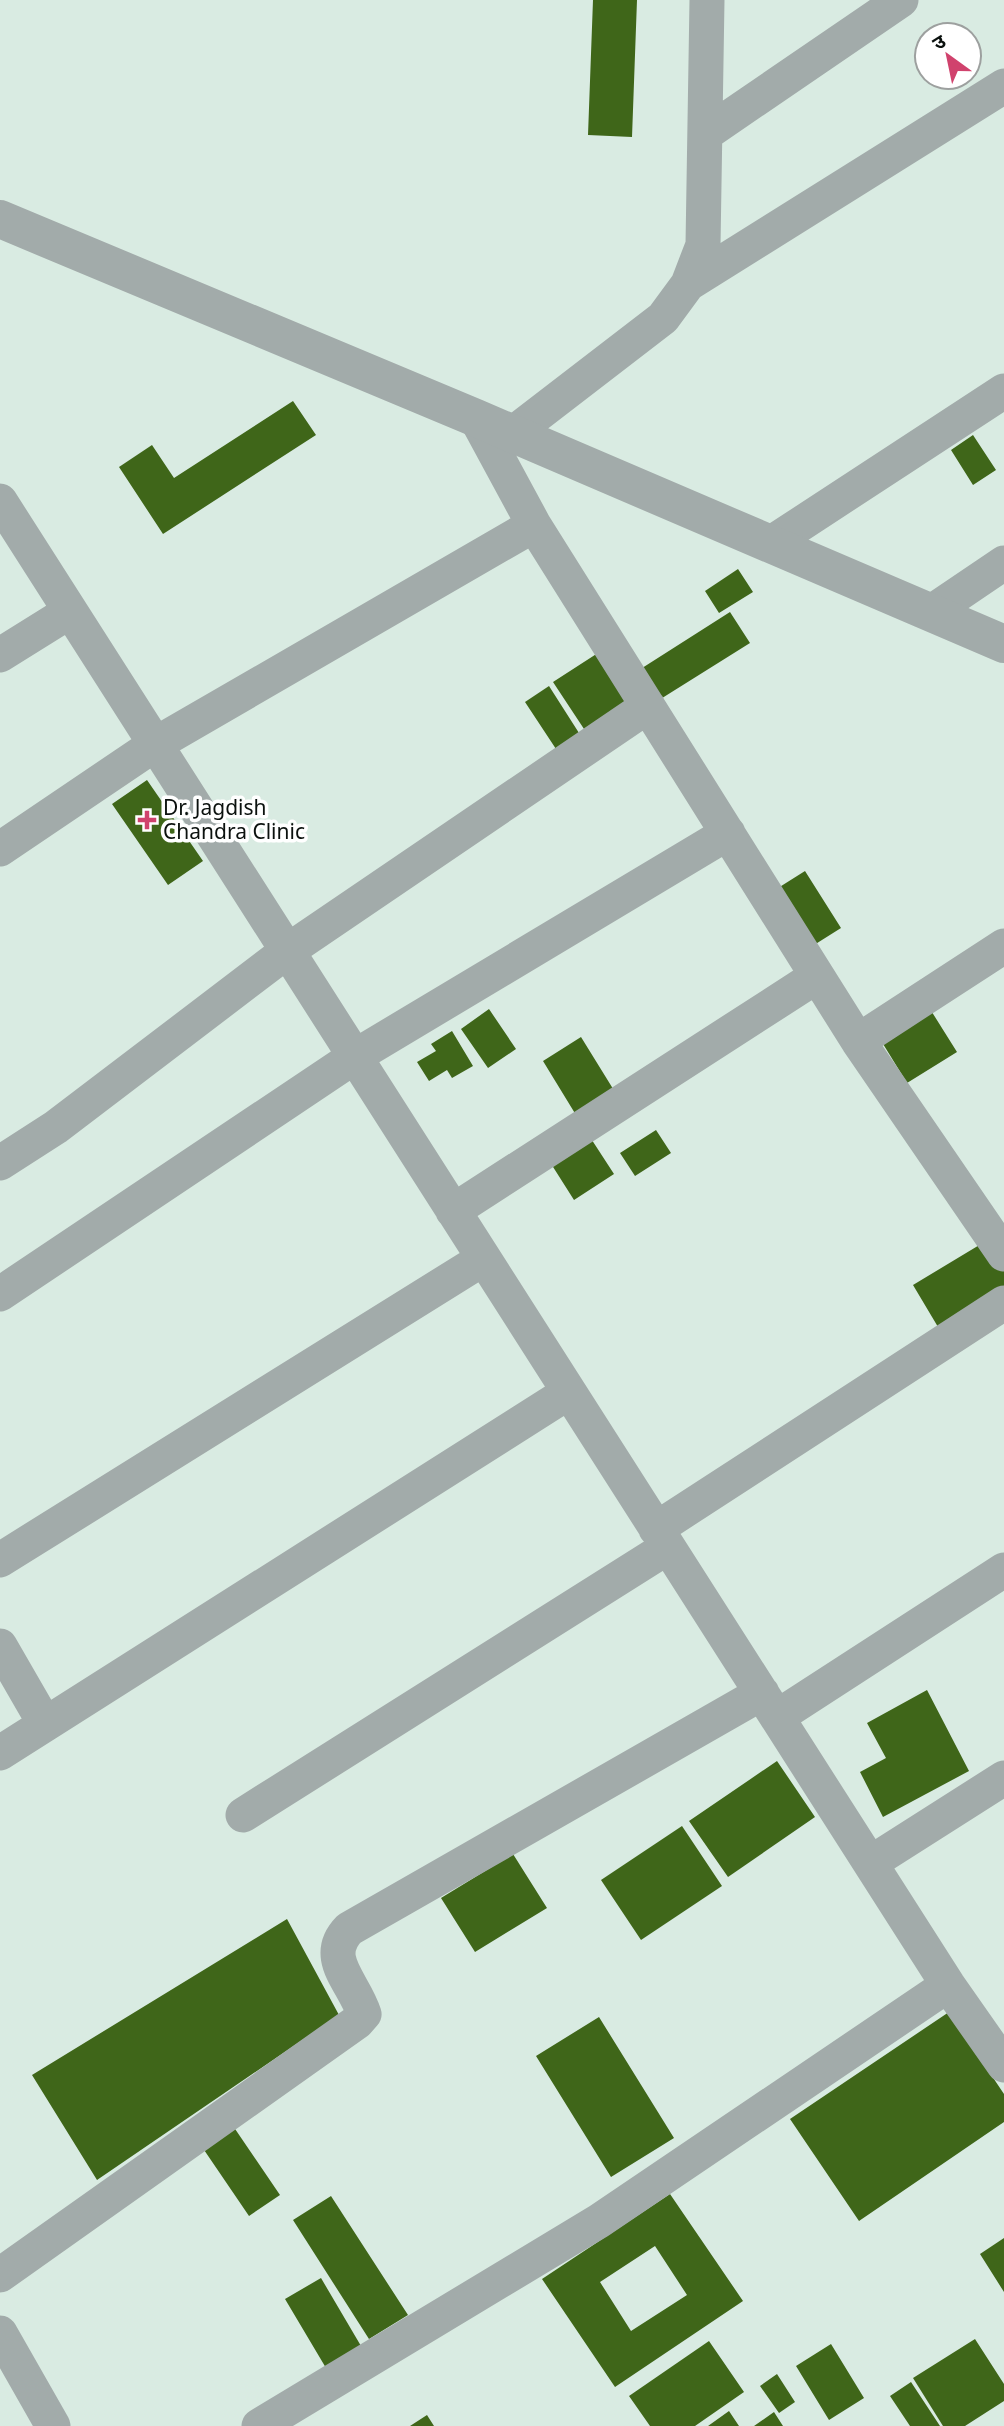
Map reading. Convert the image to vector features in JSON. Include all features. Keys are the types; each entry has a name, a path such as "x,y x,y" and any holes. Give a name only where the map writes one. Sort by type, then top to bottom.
{"street":[{"path":"511,435 663,318 688,284 703,245 707,0"},
{"path":"705,134 901,0"},
{"path":"688,284 1004,86"},
{"path":"0,219 933,611 1004,645"},
{"path":"770,544 1004,391"},
{"path":"476,418 534,525 858,1041 991,1208 1004,1254"},
{"path":"0,500 286,952 872,1862 948,1985 998,2043"},
{"path":"0,849 154,745 534,525"},
{"path":"933,611 1004,563"},
{"path":"0,655 69,612"},
{"path":"0,1163 56,1127 286,952 648,706"},
{"path":"0,1294 354,1057 728,833"},
{"path":"858,1041 1004,946"},
{"path":"453,1211 817,976"},
{"path":"0,1560 483,1259"},
{"path":"243,1815 662,1538 1004,1303"},
{"path":"0,1753 569,1392"},
{"path":"0,2275 357,2022 364,2014 360,2001 337,1959 338,1941 349,1929 769,1705 1004,1570"},
{"path":"0,1646 45,1724"},
{"path":"872,1862 1004,1779"},
{"path":"259,2426 599,2221 948,1985"},
{"path":"0,2333 53,2426"}],"building":[{"path":"593,0 637,0 632,137 588,135"},
{"path":"293,401 316,435 163,534 119,467 152,445 174,478"},
{"path":"973,435 996,470 973,485 951,450"},
{"path":"738,569 753,592 719,613 705,591"},
{"path":"730,612 750,643 659,700 639,670"},
{"path":"601,651 634,702 586,732 553,682"},
{"path":"549,686 579,733 556,749 525,702"},
{"path":"147,780 203,861 168,885 112,804"},
{"path":"805,871 841,928 814,945 778,888"},
{"path":"489,1009 516,1049 488,1068 461,1029"},
{"path":"930,1009 957,1052 907,1083 880,1039"},
{"path":"452,1031 473,1066 452,1078 447,1070 429,1081 417,1062 436,1051 431,1044"},
{"path":"581,1037 615,1092 576,1115 543,1061"},
{"path":"656,1130 671,1153 635,1176 620,1153"},
{"path":"588,1134 614,1174 574,1200 548,1159"},
{"path":"986,1241 1004,1271 1004,1294 941,1332 913,1285"},
{"path":"927,1690 969,1771 883,1817 860,1772 886,1758 867,1723"},
{"path":"777,1761 815,1817 728,1877 689,1821"},
{"path":"682,1826 722,1886 641,1940 601,1880"},
{"path":"513,1854 547,1908 475,1952 441,1898"},
{"path":"287,1919 339,2015 97,2180 32,2075"},
{"path":"949,2012 1004,2094 1004,2122 859,2221 790,2119"},
{"path":"599,2017 674,2138 611,2177 536,2056"},
{"path":"231,2123 280,2195 249,2216 200,2144"},
{"path":"670,2194 743,2301 615,2387 542,2279","holes":["655,2246 687,2295 631,2331 600,2282"]},
{"path":"331,2196 408,2315 369,2339 293,2220"},
{"path":"1004,2238 1004,2292 980,2254"},
{"path":"321,2278 361,2346 326,2368 285,2299"},
{"path":"975,2339 1004,2384 1004,2401 965,2426 943,2426 913,2378"},
{"path":"709,2341 744,2392 695,2426 650,2426 629,2396"},
{"path":"831,2344 864,2398 829,2420 796,2366"},
{"path":"777,2374 795,2402 779,2413 760,2386"},
{"path":"911,2382 940,2426 910,2426 890,2396"},
{"path":"729,2411 739,2426 708,2426"},
{"path":"774,2412 783,2426 754,2426"},
{"path":"427,2415 434,2426 410,2426"}],"place":[{"name":"Dr. Jagdish Chandra Clinic","path":"147,820"}]}
